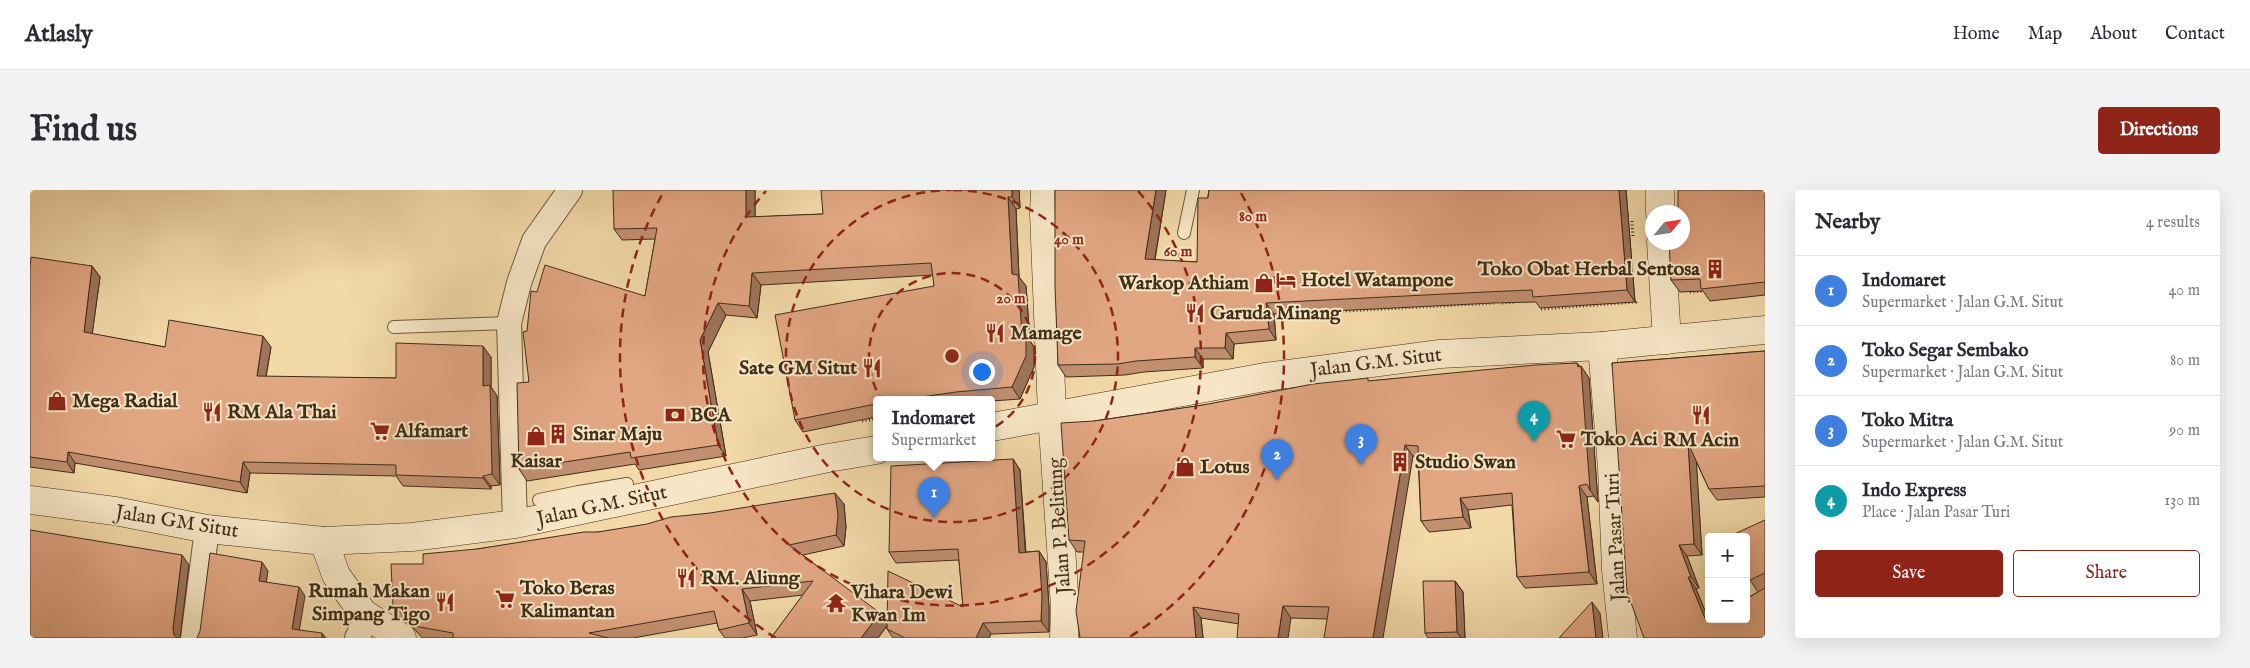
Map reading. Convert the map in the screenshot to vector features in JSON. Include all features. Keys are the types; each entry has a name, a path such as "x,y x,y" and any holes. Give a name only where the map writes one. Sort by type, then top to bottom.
{"main road":[{"name":"Jalan P. Belitung","path":"1045,190 1044,214 1052,414 1065,607 1064,638"},
{"path":"1660,190 1660,205"},
{"path":"1661,250 1667,340"},
{"name":"Jalan G.M. Situt","path":"995,426 1052,414 1265,377 1440,354 1602,346 1765,330"},
{"name":"Jalan Pasar Turi","path":"1602,346 1623,638"},
{"name":"Jalan G.M. Situt","path":"324,541 412,537 515,524 581,501 873,450"},
{"name":"Jalan GM Situt","path":"30,500 115,511 207,529 324,541"},
{"path":"324,541 336,575 362,628 402,638"}],"street":[{"path":"515,524 510,422 509,323 519,283 534,241 570,190"},
{"path":"193,638 207,529"}],"lane":[{"path":"1184,233 1193,190"},
{"path":"394,327 509,323"},
{"path":"539,500 581,501 627,484"}],"path":[{"path":"1632,219 1633,238"},
{"path":"1689,292 1709,290 1709,296"},
{"path":"1540,309 1636,302 1636,293"},
{"path":"1322,312 1522,302"},
{"path":"862,421 873,419"}],"building":[{"path":"613,190 746,190 746,217 823,214 821,190 1012,190 1012,197 1008,197 1012,274 1018,275 1022,336 1026,336 1026,356 1012,387 929,396 873,396 873,405 795,420 775,315 934,286 931,263 752,273 749,306 718,303 700,340 718,445 631,458 630,452 519,469 517,383 529,382 523,332 527,331 531,291 537,292 545,265 645,296 657,228 614,229"},
{"path":"1055,190 1156,190 1145,259 1197,262 1198,198 1208,198 1209,190 1619,190 1627,290 1533,297 1532,290 1266,303 1269,329 1226,333 1225,348 1195,348 1195,357 1117,364 1058,365 1055,286"},
{"path":"1678,190 1765,190 1765,282 1701,289 1700,279 1671,280 1669,250 1690,250 1690,205 1678,205"},
{"path":"31,257 92,266 84,332 165,347 169,320 263,336 257,376 396,378 396,343 483,346 483,386 490,385 492,474 483,476 483,478 396,475 396,465 243,462 240,482 68,452 67,462 30,457"},
{"path":"1765,351 1765,486 1709,489 1688,443 1694,544 1679,545 1691,577 1688,577 1705,619 1705,623 1750,623 1750,597 1765,588 1765,638 1644,638 1627,592 1612,363"},
{"path":"1577,363 1578,367 1581,366 1590,490 1587,484 1579,486 1589,572 1517,577 1512,493 1460,498 1463,517 1421,521 1418,446 1405,445 1373,638 1324,638 1329,607 1283,606 1278,638 1237,638 1239,614 1193,607 1196,638 1080,638 1076,611 1085,541 1069,540 1061,423 1094,421 1203,405 1313,384 1368,378 1368,381 1535,365"},
{"path":"1013,459 1019,553 1039,551 1042,596 1041,621 983,623 976,638 905,638 887,629 888,571 963,607 958,549 889,552 891,466"},
{"path":"835,493 838,515 836,535 789,545 880,613 861,638 771,638 813,581 742,589 749,623 719,630 714,611 589,633 608,638 453,638 453,633 414,626 403,614 393,607 391,564 423,564 423,554 477,549 584,532 598,532 647,524 671,517 710,513"},
{"path":"1765,520 1765,573 1750,580 1750,533 1737,533"},
{"path":"30,530 182,555 173,628 174,635 177,638 30,638"},
{"path":"210,553 262,562 259,581 299,587 292,629 322,633 322,638 197,638 200,631"},
{"path":"1423,581 1455,581 1457,632 1425,633"},
{"path":"1592,602 1596,638 1559,638"}],"place":[{"name":"Toko Obat Herbal Sentosa","path":"1715,269"},
{"name":"Hotel Watampone","path":"1286,280"},
{"name":"Warkop Athiam","path":"1264,283"},
{"name":"Garuda Minang","path":"1195,313"},
{"name":"Mamage","path":"995,333"},
{"name":"Sate GM Situt","path":"872,368"},
{"name":"Mega Radial","path":"57,401"},
{"name":"RM Ala Thai","path":"212,412"},
{"name":"BCA","path":"675,415"},
{"name":"RM Acin","path":"1701,415"},
{"name":"Alfamart","path":"380,431"},
{"name":"Sinar Maju","path":"558,434"},
{"name":"Kaisar","path":"536,436"},
{"name":"Toko Aci","path":"1566,439"},
{"name":"Indo Express","path":"1534,442"},
{"name":"Studio Swan","path":"1400,462"},
{"name":"Toko Mitra","path":"1361,465"},
{"name":"Lotus","path":"1185,467"},
{"name":"Toko Segar Sembako","path":"1277,480"},
{"name":"Indomaret","path":"934,518"},
{"name":"RM. Aliung","path":"686,578"},
{"name":"Toko Beras Kalimantan","path":"505,599"},
{"name":"Rumah Makan Simpang Tigo","path":"445,602"},
{"name":"Vihara Dewi Kwan Im","path":"836,603"}]}
